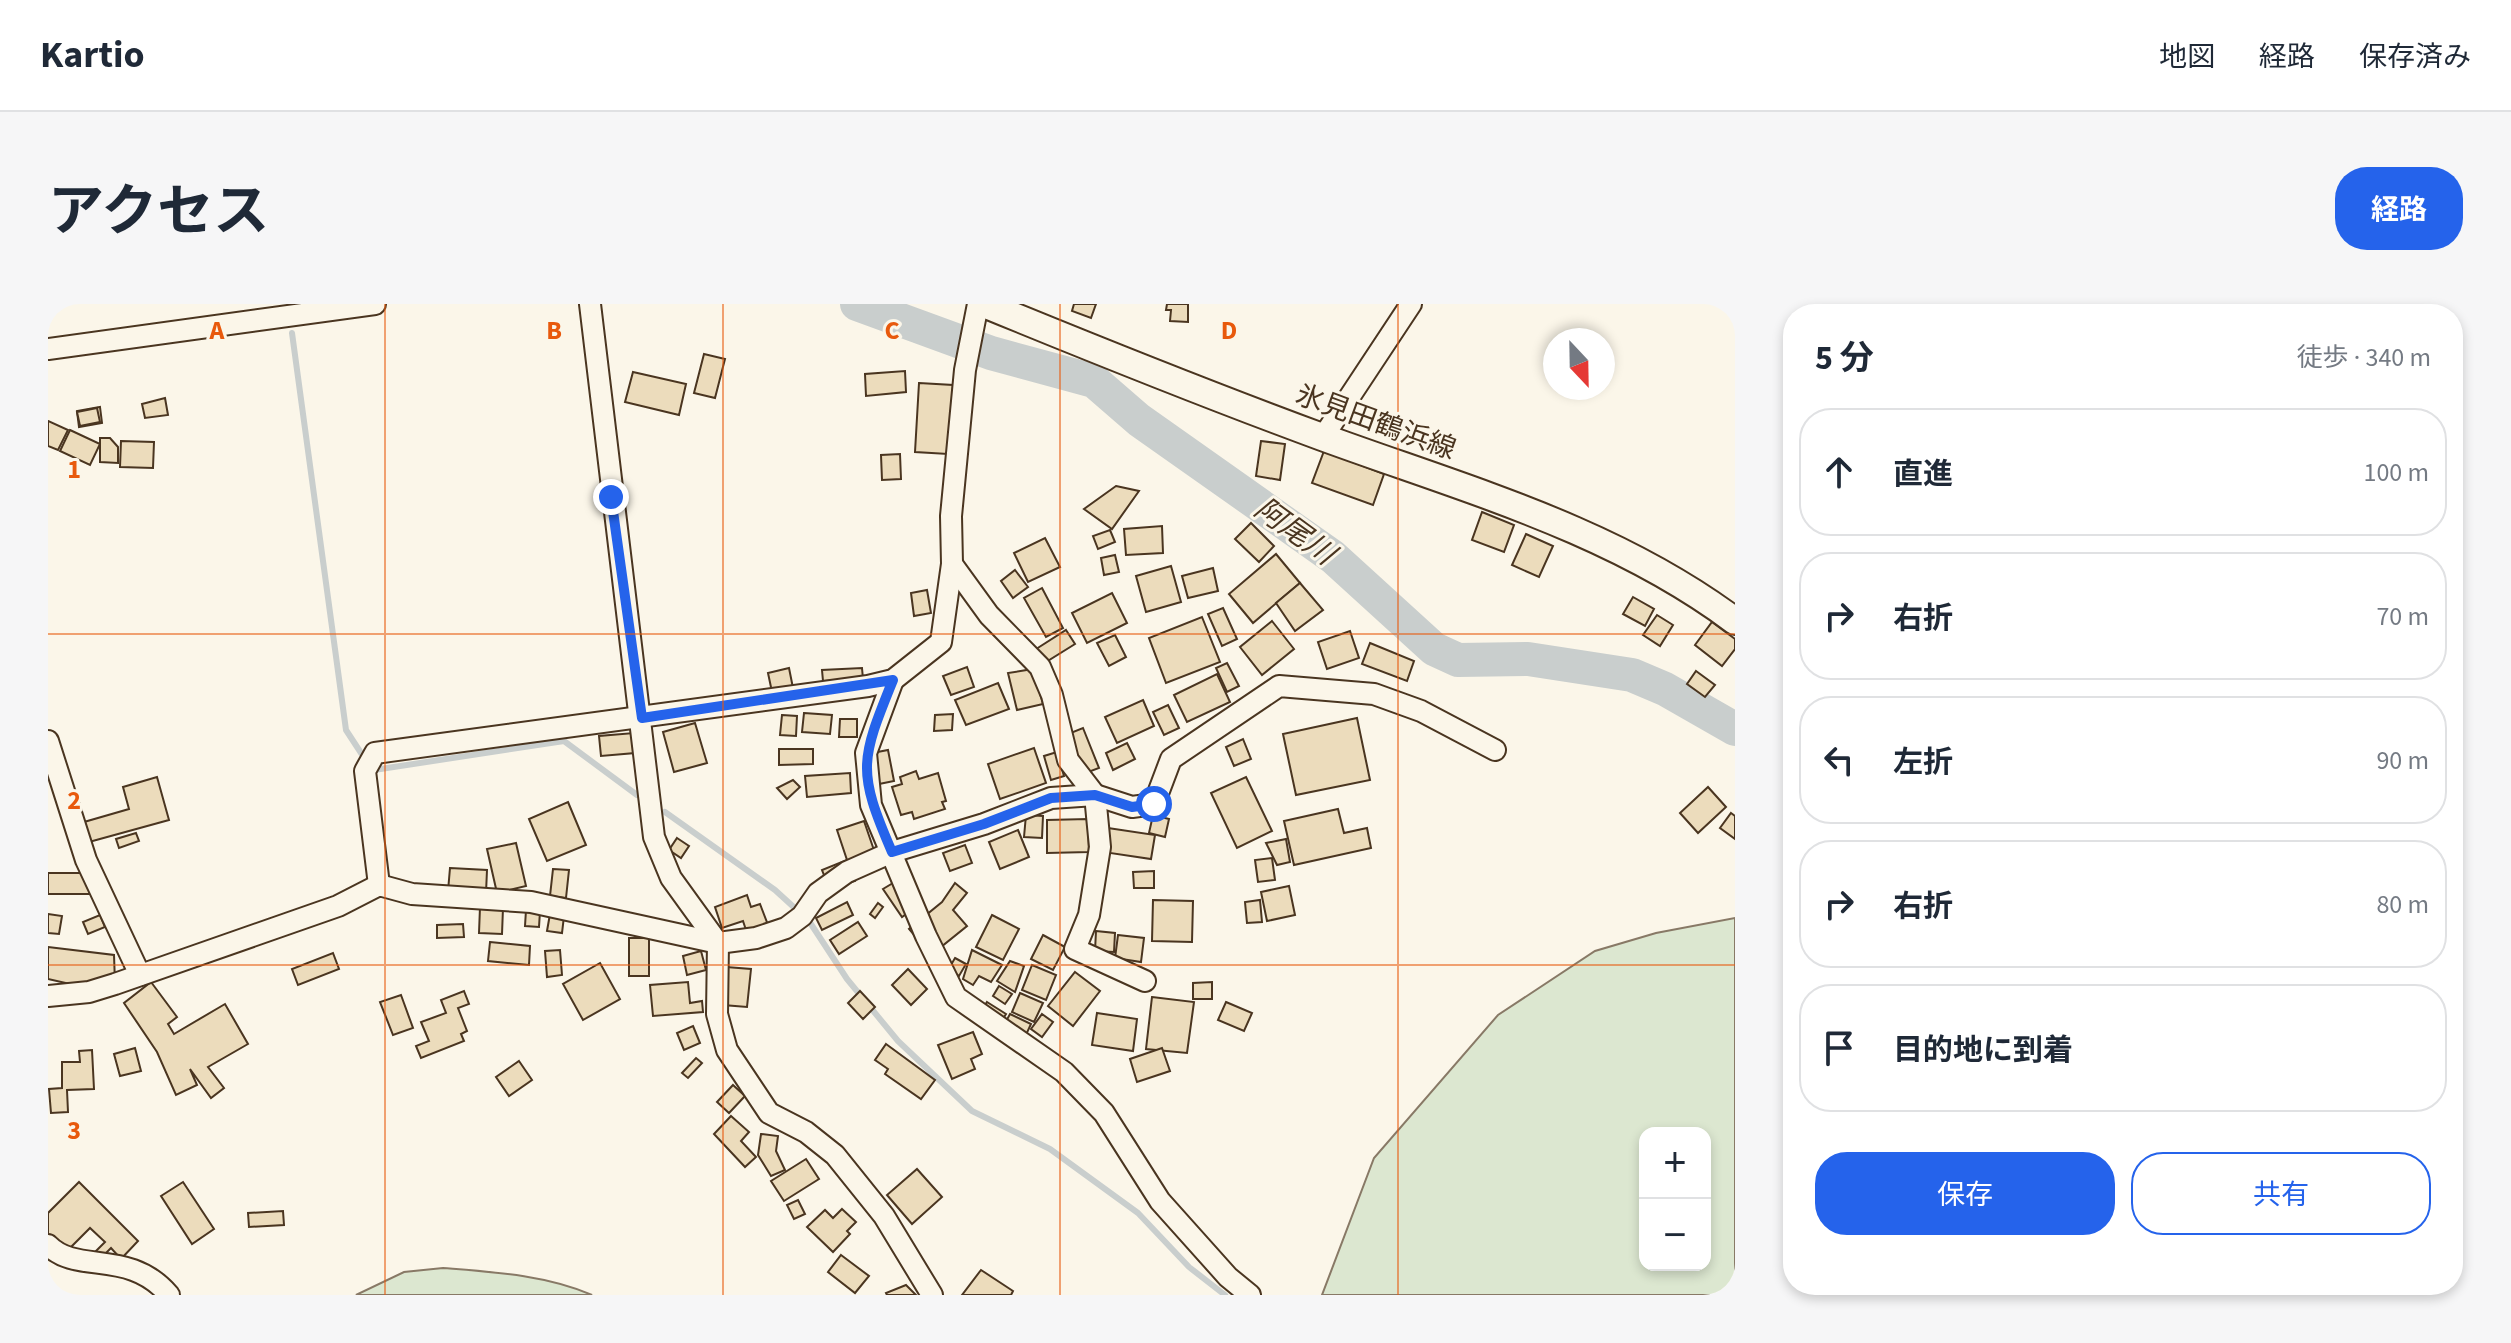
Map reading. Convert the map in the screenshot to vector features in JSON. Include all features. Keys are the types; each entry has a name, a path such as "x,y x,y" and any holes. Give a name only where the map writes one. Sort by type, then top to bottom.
{"main road":[{"name":"氷見田鶴浜線","path":"979,310 1323,437 1519,505 1610,544 1735,621"}],"street":[{"path":"48,349 375,304"},
{"path":"590,304 654,837 671,878 718,943 717,1014 727,1050 769,1113 806,1132 835,1155 884,1216 932,1295"},
{"path":"1323,437 1411,304"},
{"path":"379,885 365,771 375,753 642,718 893,680 941,642 952,564 951,516 965,370 979,310"},
{"path":"952,564 989,615 1040,667 1052,695 1068,760 1095,795 1100,847 1089,915 1075,949 1145,981"},
{"path":"893,680 866,753 871,805 926,936 956,997 1064,1072 1104,1113 1160,1201 1228,1277 1250,1295"},
{"path":"48,996 89,992 140,975 338,906 379,885 412,894 531,902 718,943 756,938 786,928 802,916 818,893 847,872 892,852 984,824 1051,798 1095,795 1132,807 1154,804 1171,759 1279,686 1374,694 1421,711 1495,750"},
{"path":"48,741 86,860 140,975"},
{"path":"48,1245 59,1256 122,1264 157,1281 169,1295"}],"green space":[{"path":"1735,918 1735,1295 1322,1295 1374,1158 1498,1015 1595,951 1656,933"},
{"path":"443,1268 538,1279 592,1295 356,1295 404,1272"}],"building":[{"path":"1074,304 1096,304 1091,318 1072,311"},
{"path":"1167,304 1188,304 1188,322 1170,321 1171,310 1166,310"},
{"path":"704,354 725,359 715,398 694,393"},
{"path":"905,371 906,392 866,396 865,374"},
{"path":"633,372 686,384 679,415 625,402"},
{"path":"919,383 953,385 948,454 915,452"},
{"path":"165,398 168,415 145,418 142,404"},
{"path":"100,407 102,423 79,427 77,411"},
{"path":"97,408 100,422 80,426 77,412"},
{"path":"48,421 68,430 58,450 48,446"},
{"path":"70,430 100,444 90,465 60,451"},
{"path":"100,438 110,438 118,447 118,463 100,462"},
{"path":"121,441 154,442 153,468 120,467"},
{"path":"1261,441 1285,444 1280,480 1256,476"},
{"path":"1324,451 1384,474 1373,505 1312,483"},
{"path":"900,454 901,479 882,480 881,455"},
{"path":"1116,486 1139,491 1112,529 1084,509"},
{"path":"1482,512 1514,525 1504,552 1472,540"},
{"path":"1251,523 1274,546 1259,562 1235,539"},
{"path":"1162,526 1163,553 1126,555 1124,529"},
{"path":"1110,530 1115,542 1098,549 1093,536"},
{"path":"1526,534 1553,546 1539,577 1512,565"},
{"path":"1045,538 1060,567 1028,582 1014,553"},
{"path":"1276,554 1300,583 1253,623 1229,594"},
{"path":"1115,555 1119,572 1104,575 1101,558"},
{"path":"1171,566 1181,602 1146,612 1136,576"},
{"path":"1213,568 1218,591 1188,598 1182,576"},
{"path":"1015,570 1028,587 1013,598 1001,581"},
{"path":"1300,583 1323,610 1295,631 1276,603"},
{"path":"1042,588 1063,628 1046,637 1024,598"},
{"path":"927,590 931,613 914,616 911,593"},
{"path":"1112,593 1127,623 1087,643 1072,613"},
{"path":"1633,597 1654,609 1645,626 1623,614"},
{"path":"1223,608 1237,639 1222,646 1208,614"},
{"path":"1657,615 1673,625 1660,646 1643,635"},
{"path":"1202,617 1220,662 1166,683 1149,638"},
{"path":"1272,621 1294,649 1262,675 1240,647"},
{"path":"1712,622 1735,639 1735,649 1722,666 1695,645"},
{"path":"1066,630 1075,644 1046,662 1033,651"},
{"path":"1350,631 1359,658 1327,669 1318,642"},
{"path":"1115,635 1126,657 1109,666 1097,643"},
{"path":"1370,643 1414,661 1407,681 1362,664"},
{"path":"1227,663 1239,686 1227,692 1216,668"},
{"path":"967,667 974,687 951,695 943,676"},
{"path":"789,668 793,688 772,692 768,673"},
{"path":"862,668 863,679 823,681 822,670"},
{"path":"1033,669 1043,704 1017,710 1008,673"},
{"path":"1696,671 1715,685 1705,697 1687,684"},
{"path":"1217,674 1230,702 1187,722 1174,695"},
{"path":"998,683 1009,709 966,725 955,700"},
{"path":"1143,700 1154,726 1117,743 1105,717"},
{"path":"1168,705 1179,728 1164,735 1153,712"},
{"path":"804,713 832,715 830,734 802,732"},
{"path":"953,714 952,730 934,731 935,715"},
{"path":"782,715 797,716 796,736 780,735"},
{"path":"1357,718 1370,780 1296,795 1283,734"},
{"path":"840,719 857,719 857,737 839,737"},
{"path":"695,723 707,763 674,772 663,732"},
{"path":"1083,728 1099,768 1083,774 1068,734"},
{"path":"634,733 635,753 601,756 599,736"},
{"path":"1243,739 1251,759 1234,766 1226,747"},
{"path":"1127,743 1135,759 1113,770 1106,753"},
{"path":"1034,748 1046,783 1000,799 988,764"},
{"path":"779,749 813,749 813,764 779,765"},
{"path":"888,750 894,781 874,785 867,754"},
{"path":"1057,752 1064,776 1051,780 1044,756"},
{"path":"916,771 919,779 938,773 946,801 942,802 945,809 914,819 912,812 901,815 892,787 902,784 900,777"},
{"path":"850,773 851,793 807,797 805,776"},
{"path":"157,777 169,820 89,842 84,822 129,809 123,787"},
{"path":"1246,777 1272,831 1237,848 1211,793"},
{"path":"793,780 800,787 787,799 777,788"},
{"path":"1708,787 1726,807 1698,833 1680,813"},
{"path":"568,802 586,845 547,861 529,819"},
{"path":"1338,809 1344,833 1367,828 1371,848 1294,865 1284,821"},
{"path":"1731,813 1735,816 1735,839 1720,828"},
{"path":"1026,815 1043,816 1042,838 1024,837"},
{"path":"1153,815 1169,819 1165,837 1149,833"},
{"path":"1088,819 1089,852 1047,853 1047,820"},
{"path":"864,821 876,856 849,865 855,881 830,890 822,870 847,860 837,830"},
{"path":"1108,828 1155,835 1151,859 1110,853"},
{"path":"1018,830 1029,857 1000,869 989,842"},
{"path":"136,833 139,841 119,848 116,839"},
{"path":"677,838 689,846 681,858 669,850"},
{"path":"1286,839 1290,862 1277,865 1266,843"},
{"path":"516,843 526,886 497,893 487,849"},
{"path":"965,845 972,863 950,871 943,853"},
{"path":"1272,858 1275,880 1258,882 1255,860"},
{"path":"450,868 487,870 486,893 448,891"},
{"path":"553,869 569,870 566,898 550,896"},
{"path":"1154,871 1154,888 1134,888 1133,872"},
{"path":"48,873 90,873 90,894 48,894"},
{"path":"898,880 916,907 902,917 883,889"},
{"path":"955,883 967,893 953,910 967,926 931,955 909,929 942,902"},
{"path":"1289,886 1295,915 1267,921 1261,892"},
{"path":"747,895 751,907 760,904 768,925 747,933 743,921 722,928 715,907"},
{"path":"1153,900 1193,901 1192,942 1152,941"},
{"path":"1260,900 1262,922 1247,923 1245,902"},
{"path":"847,902 853,915 822,930 816,918"},
{"path":"878,903 883,907 875,918 870,914"},
{"path":"480,907 503,908 502,934 479,933"},
{"path":"526,910 540,911 539,927 525,926"},
{"path":"48,914 62,916 59,934 48,933"},
{"path":"550,914 564,916 562,933 547,931"},
{"path":"100,915 105,927 88,934 83,922"},
{"path":"992,915 1019,929 1003,960 976,947"},
{"path":"858,922 867,936 839,954 830,940"},
{"path":"463,924 464,937 437,938 437,925"},
{"path":"1096,931 1115,933 1114,952 1095,951"},
{"path":"1043,935 1065,947 1053,970 1031,959"},
{"path":"1118,935 1144,938 1141,962 1115,958"},
{"path":"629,938 649,938 649,976 629,976"},
{"path":"490,942 530,946 529,965 488,961"},
{"path":"48,947 114,955 115,983 70,984 48,979"},
{"path":"560,950 562,975 547,977 545,951"},
{"path":"972,950 1002,965 991,982 979,976 973,985 963,979"},
{"path":"701,951 706,970 687,975 683,956"},
{"path":"333,953 339,969 298,985 292,969"},
{"path":"955,958 966,964 959,976 948,970"},
{"path":"1010,961 1024,966 1015,992 997,981"},
{"path":"600,963 620,999 583,1020 563,984"},
{"path":"1032,965 1056,975 1046,1000 1022,990"},
{"path":"726,967 751,969 747,1007 723,1005"},
{"path":"908,969 927,989 911,1005 892,985"},
{"path":"1075,972 1100,991 1073,1026 1048,1006"},
{"path":"151,982 177,1017 168,1024 174,1034 225,1004 248,1044 208,1067 224,1088 211,1098 190,1069 197,1085 176,1095 157,1052 124,1003"},
{"path":"688,982 690,1003 702,1001 703,1012 653,1016 650,985"},
{"path":"1212,982 1212,999 1193,999 1193,983"},
{"path":"999,986 1012,994 1005,1004 993,996"},
{"path":"464,991 469,1004 458,1008 467,1031 461,1034 464,1041 421,1058 416,1046 429,1041 421,1022 446,1013 441,1000"},
{"path":"860,991 875,1007 863,1019 848,1003"},
{"path":"1020,993 1043,1003 1034,1022 1012,1012"},
{"path":"401,995 413,1028 393,1035 380,1002"},
{"path":"1152,997 1194,1002 1187,1053 1146,1049"},
{"path":"987,1002 1006,1014 1001,1022 982,1010"},
{"path":"1226,1002 1252,1013 1244,1031 1218,1020"},
{"path":"1097,1013 1137,1019 1133,1051 1092,1045"},
{"path":"1010,1014 1031,1024 1025,1037 1003,1027"},
{"path":"1042,1014 1053,1022 1042,1037 1031,1029"},
{"path":"693,1026 700,1043 684,1050 677,1033"},
{"path":"973,1032 982,1054 971,1059 975,1069 952,1079 938,1045"},
{"path":"886,1044 935,1080 921,1099 885,1074 888,1069 875,1060"},
{"path":"135,1048 141,1071 120,1076 114,1054"},
{"path":"1162,1048 1170,1071 1137,1082 1130,1059"},
{"path":"92,1050 94,1089 67,1090 68,1112 51,1113 49,1089 62,1088 62,1062 80,1062 79,1051"},
{"path":"696,1058 702,1063 688,1078 682,1073"},
{"path":"519,1061 532,1080 509,1096 496,1077"},
{"path":"733,1085 745,1096 729,1113 717,1102"},
{"path":"731,1116 749,1132 741,1141 756,1157 745,1167 714,1134"},
{"path":"761,1134 778,1136 776,1151 785,1170 771,1176 758,1155"},
{"path":"806,1159 819,1179 784,1201 771,1181"},
{"path":"917,1169 942,1197 912,1224 887,1195"},
{"path":"79,1182 138,1241 121,1259 111,1248 100,1259 94,1253 105,1242 90,1228 66,1252 48,1234 48,1213"},
{"path":"183,1182 214,1229 192,1244 161,1196"},
{"path":"798,1200 805,1214 794,1219 787,1205"},
{"path":"842,1209 856,1222 847,1231 850,1234 833,1252 807,1227 825,1210 833,1218"},
{"path":"283,1211 284,1225 249,1227 248,1213"},
{"path":"841,1255 869,1276 855,1293 828,1272"},
{"path":"981,1270 1013,1291 1011,1295 962,1295"},
{"path":"906,1285 916,1295 886,1293"}],"waterway":[{"name":"阿尾川","path":"857,304 991,353 1094,381 1139,420 1333,557 1434,649 1458,660 1528,659 1632,675 1665,689 1735,729"},
{"path":"292,333 346,730 361,753"},
{"path":"374,770 564,741 637,795"},
{"path":"665,812 775,890 809,921 847,979 898,1041 972,1111 1050,1149 1138,1213 1189,1267 1225,1295"}],"route":[{"path":"611,497 642,718 702,706 868,686 893,680 866,753 871,805 892,852 984,824 1051,798 1095,795 1132,807 1154,804"}]}
